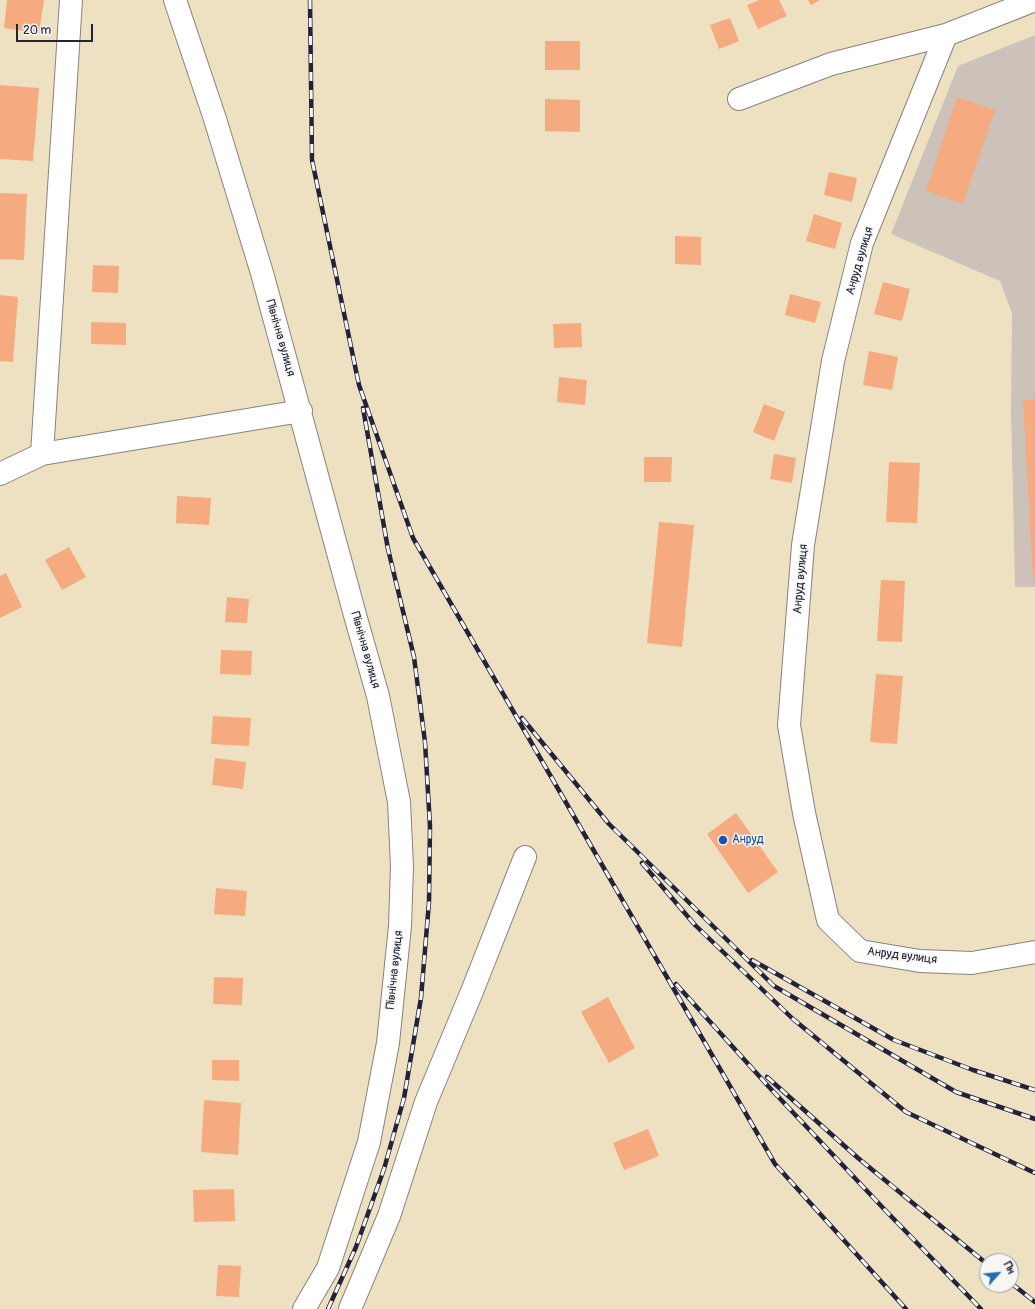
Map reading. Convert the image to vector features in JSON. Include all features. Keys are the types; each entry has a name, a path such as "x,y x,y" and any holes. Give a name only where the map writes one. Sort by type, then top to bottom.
{"street":[{"path":"42,454 71,0"},
{"name":"Північна вулиця","path":"175,0 260,266 301,411 378,696 399,802 402,866 400,926 388,1044 369,1142 328,1268 304,1309"},
{"path":"739,99 831,64 946,36 1035,0"},
{"name":"Анруд вулиця","path":"946,36 862,243 834,361 803,545 789,725 804,813 828,920 860,951 920,961 972,963 1035,952"},
{"path":"0,474 42,454 301,411"},
{"path":"350,1309 389,1216 426,1102 473,989 525,857"}],"shaded area":[{"path":"1035,35 1035,587 1015,587 1011,410 1012,313 1000,281 891,234 958,66"}],"building":[{"path":"7,0 44,0 39,33 4,28"},
{"path":"759,0 779,0 787,16 758,29 747,5"},
{"path":"808,0 820,0 811,5"},
{"path":"730,18 739,41 719,49 710,25"},
{"path":"545,41 580,41 580,70 545,70"},
{"path":"0,85 39,88 33,161 0,159"},
{"path":"957,97 995,110 963,204 926,191"},
{"path":"545,99 580,100 580,132 545,131"},
{"path":"829,172 857,178 852,202 824,195"},
{"path":"0,193 27,194 24,260 0,259"},
{"path":"814,214 842,223 835,249 806,241"},
{"path":"675,236 701,237 701,265 675,264"},
{"path":"93,265 119,266 118,293 92,292"},
{"path":"883,282 910,289 902,321 874,314"},
{"path":"790,294 821,302 815,323 785,315"},
{"path":"0,295 18,297 13,362 0,361"},
{"path":"91,322 126,323 126,345 91,344"},
{"path":"581,323 582,347 554,348 553,324"},
{"path":"869,351 898,357 892,390 863,385"},
{"path":"559,377 587,380 585,405 557,402"},
{"path":"1035,399 1035,579 1033,579 1023,400"},
{"path":"764,404 785,412 774,441 753,432"},
{"path":"774,454 796,458 792,483 770,479"},
{"path":"644,457 672,457 671,482 644,482"},
{"path":"889,462 920,463 917,523 886,522"},
{"path":"177,496 211,498 209,525 176,523"},
{"path":"659,522 694,525 682,647 647,643"},
{"path":"69,547 86,577 62,590 45,560"},
{"path":"6,573 22,607 0,618 0,576"},
{"path":"881,580 905,581 902,642 877,641"},
{"path":"227,597 249,599 247,623 225,622"},
{"path":"221,650 252,651 251,675 220,674"},
{"path":"876,674 903,676 897,744 870,742"},
{"path":"213,716 251,718 249,746 211,744"},
{"path":"215,758 246,762 243,789 212,785"},
{"path":"736,813 778,872 748,893 707,834"},
{"path":"216,888 247,891 245,916 214,914"},
{"path":"214,977 243,978 242,1005 213,1004"},
{"path":"608,997 635,1048 609,1063 581,1012"},
{"path":"212,1060 239,1060 239,1081 212,1080"},
{"path":"204,1100 241,1103 238,1155 201,1152"},
{"path":"648,1129 659,1156 624,1170 613,1143"},
{"path":"234,1189 235,1221 194,1222 193,1190"},
{"path":"218,1265 241,1266 239,1297 216,1296"}],"railway":[{"path":"310,0 312,160 359,385 413,538 775,1164 906,1309"},
{"path":"328,1309 356,1247 384,1169 404,1098 421,998 429,902 430,826 425,742 414,657 388,549 363,408"},
{"path":"522,718 609,824 774,986 956,1092 1035,1119"},
{"path":"642,863 695,925 793,1019 906,1112 1035,1173"},
{"path":"752,960 894,1040 973,1070 1035,1090"},
{"path":"676,984 769,1087 981,1309"},
{"path":"767,1077 858,1158 979,1257"},
{"path":"1019,1289 1035,1302"}],"place":[{"name":"Анруд","path":"723,840"}]}
